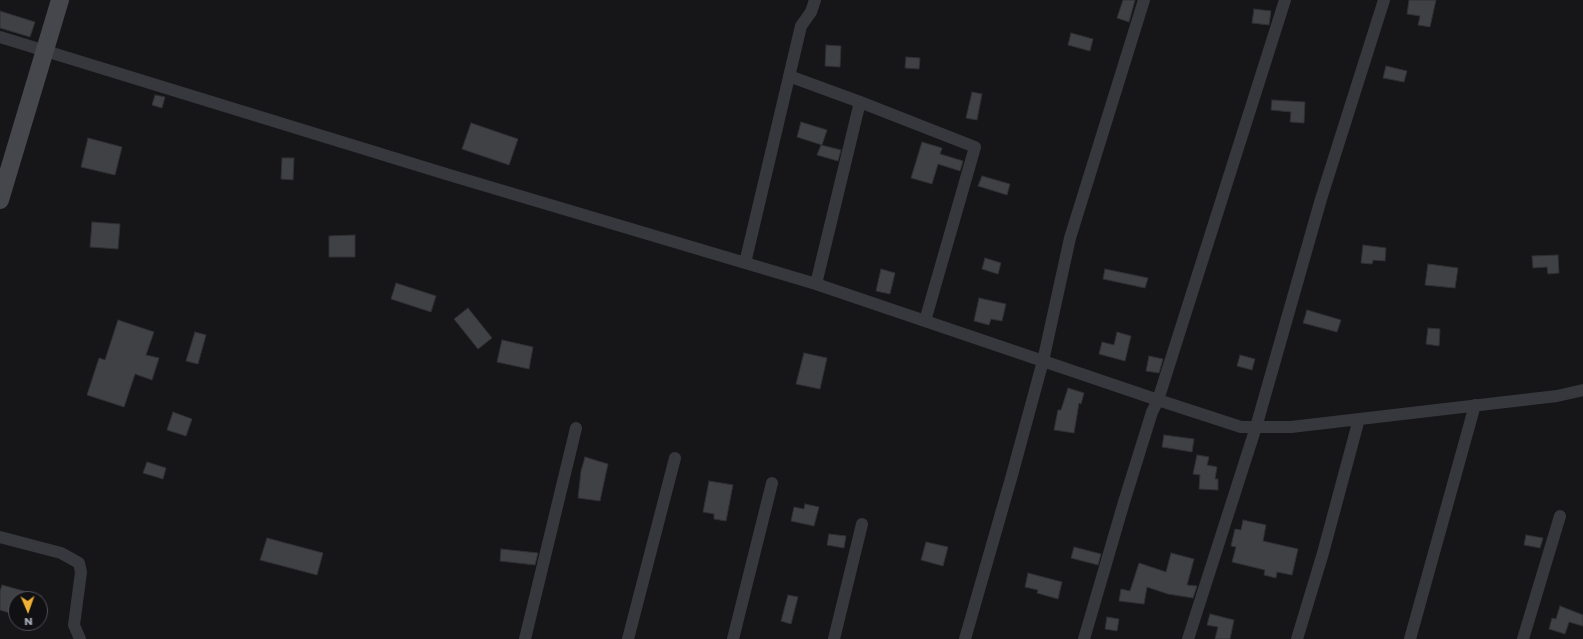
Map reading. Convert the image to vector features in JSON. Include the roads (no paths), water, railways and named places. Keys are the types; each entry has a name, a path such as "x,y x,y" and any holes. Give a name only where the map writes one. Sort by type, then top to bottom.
{"main road":[{"path":"0,200 60,0"}],"street":[{"path":"745,263 801,26 811,12 815,0"},
{"path":"965,639 1043,361 1070,238 1144,0"},
{"path":"1084,639 1152,412 1158,400 1284,0"},
{"path":"1188,639 1256,427 1321,199 1384,0"},
{"path":"0,37 446,174 816,284 1158,400 1241,426 1291,427 1557,396 1583,390"},
{"path":"789,76 975,147 925,321"},
{"path":"816,284 860,102"},
{"path":"1410,639 1475,405"},
{"path":"1297,639 1323,553 1359,419"},
{"path":"525,639 576,428"},
{"path":"628,639 675,458"},
{"path":"733,639 772,483"},
{"path":"1523,639 1560,516"},
{"path":"834,639 862,524"},
{"path":"0,537 62,553 79,563 81,572 74,625 80,639"}]}
